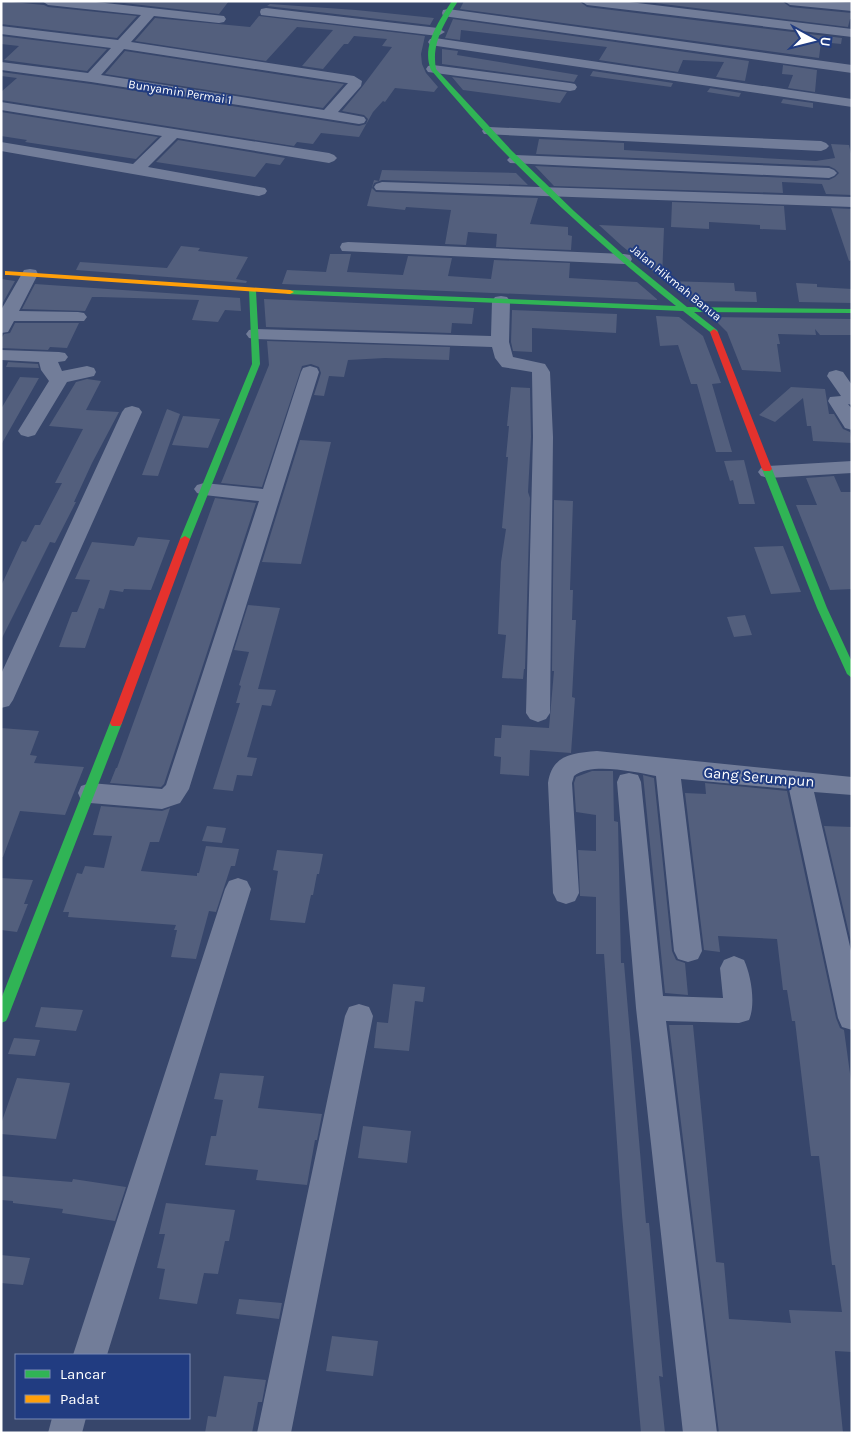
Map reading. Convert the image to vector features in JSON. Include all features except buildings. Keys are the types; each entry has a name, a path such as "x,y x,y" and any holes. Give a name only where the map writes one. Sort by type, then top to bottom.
{"street":[{"path":"48,1 219,19"},
{"path":"587,1 852,33"},
{"path":"790,1 852,7"},
{"path":"570,87 433,69 429,60 451,7 852,69"},
{"path":"91,78 151,12"},
{"path":"266,12 437,37 852,103"},
{"path":"1,30 122,45 355,81 354,86 328,115"},
{"name":"Bunyamin Permai 1","path":"1,66 91,78 359,120"},
{"name":"Jalan Hikmah Banua","path":"433,69 515,160 548,192 624,259 686,309 703,320 716,333 822,608 852,674"},
{"path":"1,106 329,158"},
{"path":"489,131 821,146"},
{"path":"136,170 174,133"},
{"path":"1,146 259,191"},
{"path":"515,160 829,173"},
{"path":"382,187 852,202"},
{"path":"348,248 624,259"},
{"path":"8,273 252,291 686,309 852,311"},
{"path":"3,321 30,274"},
{"path":"1,1017 12,965 90,793 204,488 256,359 252,291"},
{"path":"501,301 500,342 504,358 508,363 538,368 541,372 543,437 538,713"},
{"path":"3,321 78,317"},
{"path":"254,334 500,342"},
{"path":"1,355 53,356 50,370 58,381 28,431"},
{"path":"57,378 87,372"},
{"path":"90,793 162,799 170,796 177,789 310,372"},
{"path":"836,376 852,424"},
{"path":"1,700 132,412"},
{"path":"768,472 852,467"},
{"path":"204,488 271,496"},
{"name":"Gang Serumpun","path":"566,894 560,783 562,771 572,764 588,760 852,786"},
{"path":"667,768 688,950"},
{"path":"629,782 650,1008 700,1433"},
{"path":"801,789 851,1011"},
{"path":"90,1354 238,889"},
{"path":"650,1008 739,1011 734,968"},
{"path":"274,1433 359,1016"},
{"path":"65,1433 69,1419"}],"traffic: fast":[{"path":"455,1 433,42 431,51 433,69 509,153 571,213 625,261 714,332"},
{"path":"185,539 256,364 252,291"},
{"path":"290,292 686,309 852,311"},
{"path":"767,469 822,608 852,674"},
{"path":"1,1017 116,723"}],"traffic: slow":[{"path":"8,273 290,292"}],"traffic: jam":[{"path":"714,332 767,469"},
{"path":"116,723 185,539"}]}
